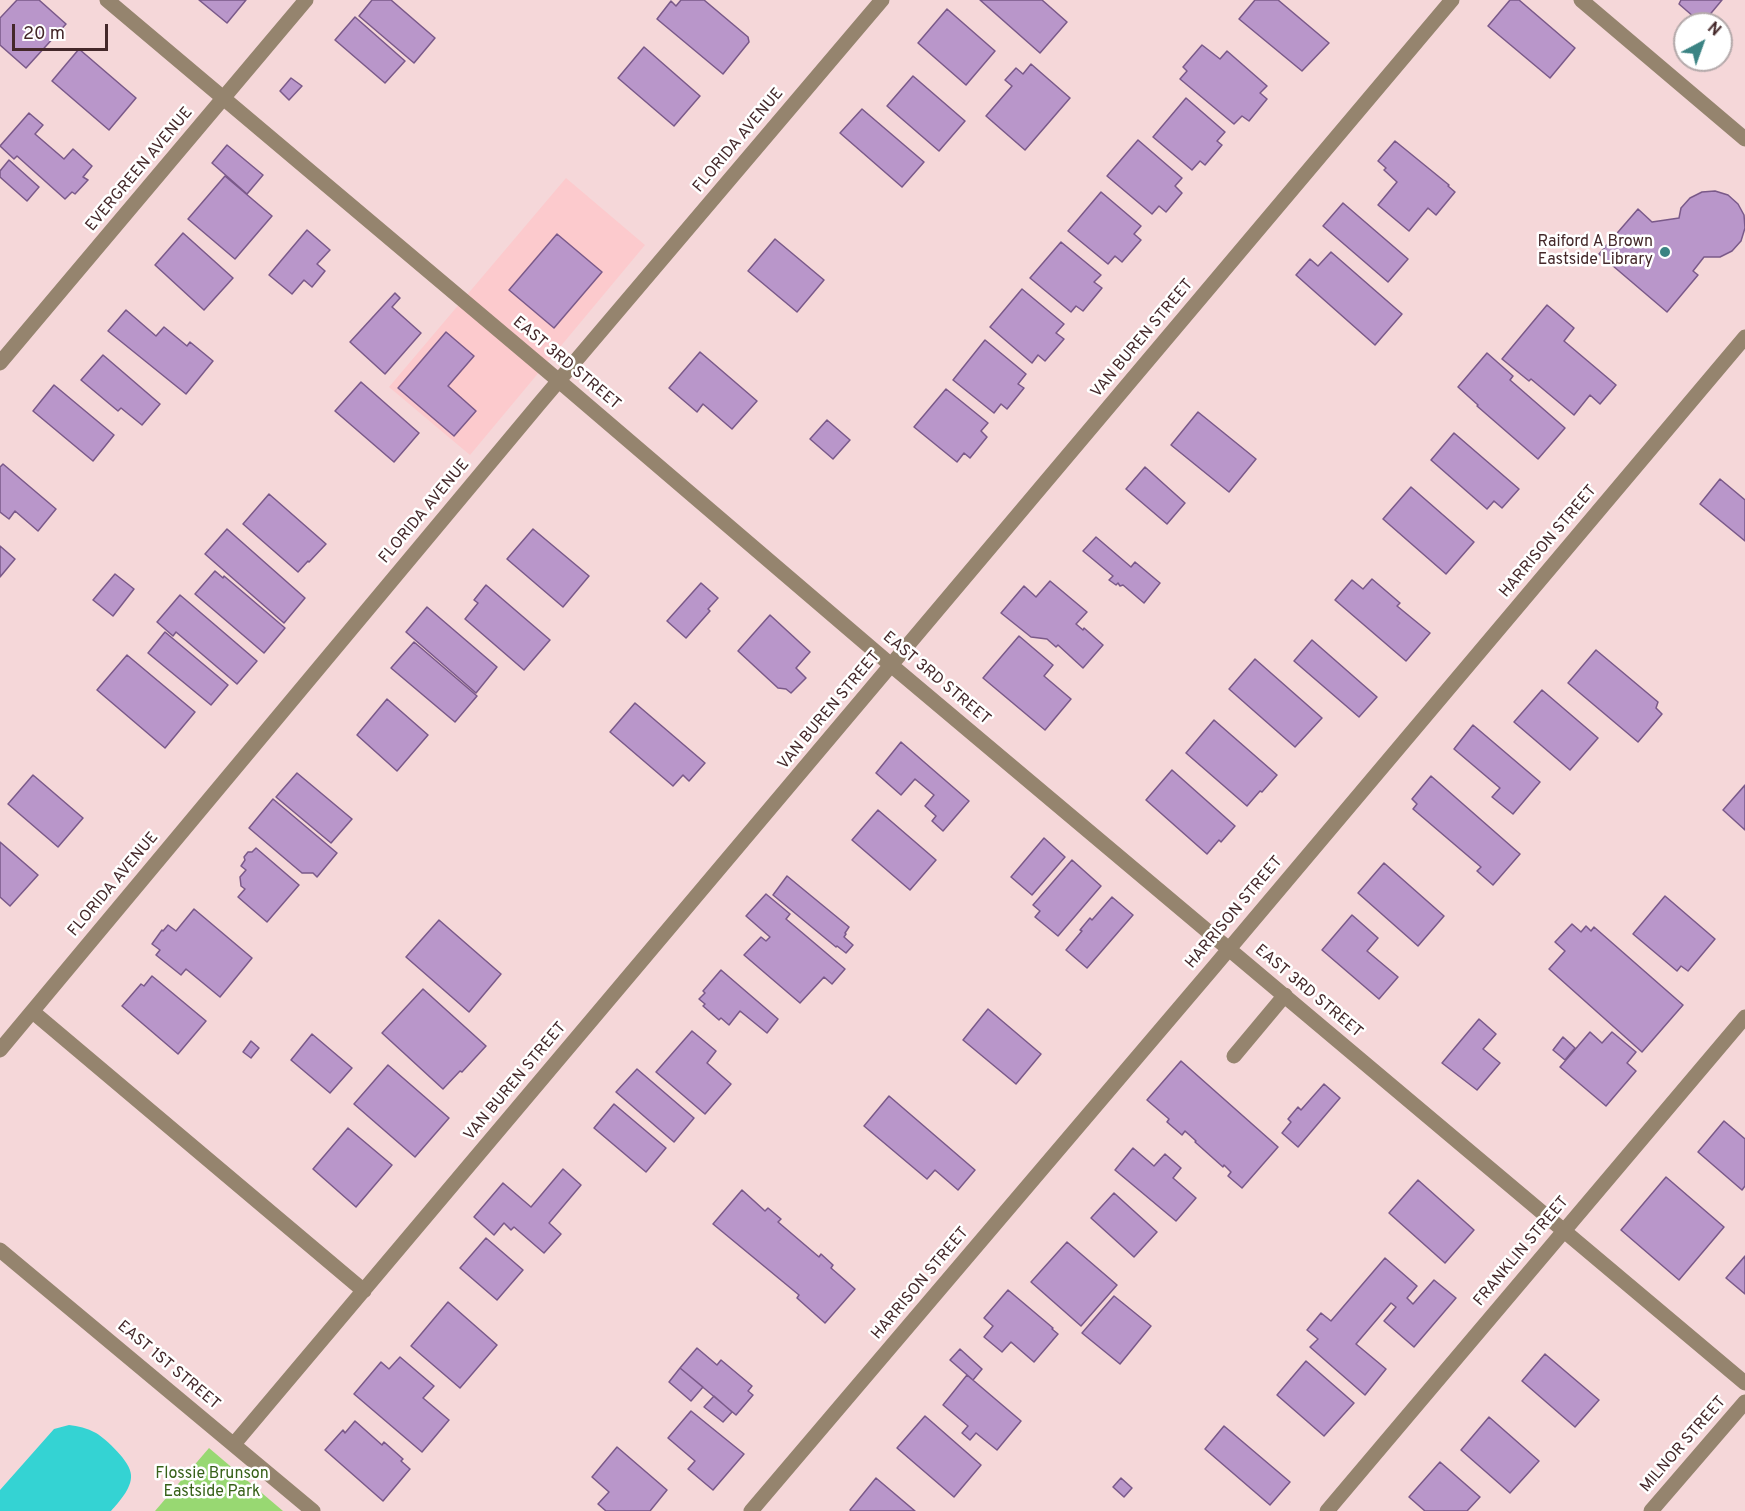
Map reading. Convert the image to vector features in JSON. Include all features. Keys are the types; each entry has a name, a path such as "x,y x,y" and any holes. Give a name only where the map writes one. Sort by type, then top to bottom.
{"street":[{"name":"EAST 3RD STREET","path":"107,0 559,381 891,665 1745,1383"},
{"name":"EVERGREEN AVENUE","path":"0,363 306,0"},
{"name":"FLORIDA AVENUE","path":"0,1050 559,381 882,0"},
{"name":"VAN BUREN STREET","path":"234,1444 1452,0"},
{"path":"1581,0 1745,139"},
{"name":"HARRISON STREET","path":"751,1511 1745,337"},
{"path":"1234,1056 1285,995"},
{"path":"33,1011 364,1292"},
{"name":"FRANKLIN STREET","path":"1327,1511 1745,1017"},
{"name":"EAST 1ST STREET","path":"0,1250 313,1511"},
{"name":"MILNOR STREET","path":"1651,1511 1745,1402"}],"shaded area":[{"path":"566,178 645,245 470,455 389,387"}],"green space":[{"name":"Flossie Brunson Eastside Park","path":"209,1448 283,1511 155,1511"}],"water":[{"path":"69,1425 96,1433 111,1445 127,1464 131,1480 118,1503 111,1511 0,1511 0,1490 54,1429"}],"building":[{"path":"17,0 39,0 66,24 26,68 0,45 0,18"},
{"path":"199,0 246,0 227,23"},
{"path":"372,0 391,0 435,38 414,63 359,16"},
{"path":"681,0 704,0 748,37 749,42 723,74 657,19 671,1 676,6"},
{"path":"980,0 1042,0 1067,22 1040,53"},
{"path":"1255,0 1278,0 1329,43 1302,71 1239,19"},
{"path":"1510,0 1519,0 1575,48 1550,78 1488,26"},
{"path":"1681,0 1722,0 1712,12 1688,12 1679,4"},
{"path":"947,9 995,51 966,85 918,43"},
{"path":"355,17 405,61 385,83 335,40"},
{"path":"1202,45 1220,59 1227,51 1267,86 1260,93 1267,99 1249,121 1242,116 1234,124 1180,79 1187,71 1183,67"},
{"path":"644,47 700,96 674,126 618,78"},
{"path":"79,49 136,98 109,130 52,81"},
{"path":"1031,64 1070,98 1025,150 986,116 1012,86 1005,80 1016,68 1023,74"},
{"path":"913,76 965,121 939,151 887,106"},
{"path":"291,78 302,86 289,100 280,91"},
{"path":"1186,98 1225,132 1217,141 1222,145 1205,165 1200,161 1192,170 1153,137"},
{"path":"862,109 924,162 902,187 840,133"},
{"path":"29,113 43,125 35,134 64,159 73,149 92,166 83,177 88,180 75,194 72,192 65,199 17,156 14,159 0,146"},
{"path":"1138,140 1182,178 1175,186 1182,193 1166,212 1159,206 1152,214 1107,176"},
{"path":"1395,141 1455,192 1436,215 1428,208 1409,231 1378,205 1397,182 1378,161"},
{"path":"227,145 263,175 247,194 212,163"},
{"path":"9,160 39,187 27,201 0,177 0,171"},
{"path":"225,176 272,216 235,259 188,219"},
{"name":"Raiford A Brown Eastside Library","path":"1715,191 1728,195 1738,204 1744,215 1745,228 1741,241 1732,251 1720,257 1704,257 1693,271 1698,275 1667,312 1599,254 1638,209 1652,222 1679,218 1681,208 1690,198 1702,192"},
{"path":"1101,192 1141,226 1134,234 1141,240 1122,262 1115,256 1108,264 1068,231"},
{"path":"1343,203 1408,259 1388,282 1323,226"},
{"path":"307,230 330,250 317,264 325,271 312,287 304,280 292,294 269,275"},
{"path":"183,233 233,278 204,310 155,265"},
{"path":"557,234 602,272 554,328 509,290"},
{"path":"775,239 824,280 797,312 748,271"},
{"path":"1061,242 1101,275 1094,282 1102,288 1083,311 1076,306 1071,312 1030,278"},
{"path":"1331,252 1402,314 1375,345 1296,275 1310,259 1318,266"},
{"path":"1022,289 1064,324 1056,333 1064,339 1045,361 1038,355 1032,363 990,327"},
{"path":"395,293 400,298 392,307 421,333 385,374 350,342"},
{"path":"1547,305 1574,328 1564,341 1616,385 1600,404 1590,395 1574,415 1531,379 1529,381 1502,359"},
{"path":"126,310 156,336 164,327 187,346 190,342 213,361 186,394 108,331"},
{"path":"446,332 474,356 448,386 476,411 454,436 398,388"},
{"path":"985,340 1026,374 1018,384 1024,388 1007,409 1001,404 994,413 953,380"},
{"path":"700,352 757,401 732,429 703,404 697,412 669,388"},
{"path":"1487,353 1513,376 1510,380 1565,428 1538,459 1458,387"},
{"path":"103,355 160,404 142,425 121,408 118,411 81,380"},
{"path":"361,382 419,433 394,462 335,411"},
{"path":"54,385 114,435 93,461 33,411"},
{"path":"946,389 988,423 981,431 987,437 970,458 964,453 957,462 914,427"},
{"path":"1198,412 1256,459 1229,492 1171,445"},
{"path":"827,420 850,440 833,459 810,439"},
{"path":"1454,433 1519,489 1502,508 1494,501 1487,509 1431,460"},
{"path":"3,464 56,509 38,531 15,511 9,519 0,512 0,467"},
{"path":"1145,467 1185,503 1167,524 1126,489"},
{"path":"1720,479 1745,500 1745,541 1700,504"},
{"path":"1411,487 1474,542 1446,574 1383,519"},
{"path":"269,494 326,544 298,572 243,524"},
{"path":"227,529 305,598 284,623 205,554"},
{"path":"533,529 589,576 563,607 507,559"},
{"path":"1096,537 1131,567 1135,562 1160,583 1144,603 1123,585 1120,586 1118,583 1116,585 1109,580 1113,576 1083,551"},
{"path":"0,546 15,559 0,577"},
{"path":"215,571 223,578 224,576 285,628 264,653 195,594"},
{"path":"115,574 134,589 113,616 93,600"},
{"path":"1372,579 1400,603 1397,606 1430,633 1406,661 1335,600 1352,580 1363,589"},
{"path":"1050,581 1087,612 1076,624 1103,645 1083,668 1058,645 1056,647 1047,639 1031,637 1001,613 1024,586 1036,597"},
{"path":"701,583 718,598 708,609 710,611 686,638 667,621"},
{"path":"486,585 550,640 524,670 465,619 478,603 474,600"},
{"path":"180,595 257,661 237,684 176,632 173,636 157,622"},
{"path":"427,607 497,667 476,693 406,632"},
{"path":"770,615 810,652 796,668 806,678 791,693 786,689 778,688 738,651"},
{"path":"165,632 228,685 211,705 148,653"},
{"path":"1019,636 1053,665 1044,676 1071,699 1045,730 983,678"},
{"path":"1312,640 1377,697 1359,717 1294,661"},
{"path":"414,642 477,696 455,722 391,668"},
{"path":"1596,650 1658,702 1656,708 1662,714 1638,742 1568,683"},
{"path":"127,655 195,712 165,748 97,690"},
{"path":"1255,659 1322,718 1295,747 1229,689"},
{"path":"1542,690 1598,738 1570,770 1514,722"},
{"path":"387,699 428,735 397,771 357,735"},
{"path":"635,703 705,763 689,781 683,775 673,786 610,732"},
{"path":"1214,720 1277,775 1247,806 1186,753"},
{"path":"1473,725 1540,782 1513,814 1492,797 1500,788 1454,749"},
{"path":"901,742 969,801 943,831 932,821 936,816 925,806 934,795 915,779 901,795 876,773"},
{"path":"1172,770 1235,826 1207,854 1146,800"},
{"path":"297,773 352,819 331,843 276,797"},
{"path":"33,775 83,818 58,847 8,804"},
{"path":"1431,776 1520,854 1493,885 1477,871 1481,867 1413,809 1417,804 1412,799"},
{"path":"1745,785 1745,830 1723,810"},
{"path":"273,799 337,853 317,877 313,873 302,873 249,828"},
{"path":"878,810 936,860 910,890 852,840"},
{"path":"1044,838 1065,857 1032,895 1011,877"},
{"path":"0,842 38,875 10,906 0,897"},
{"path":"256,848 299,885 267,922 238,897 245,889 241,886 240,877 246,870 241,866 245,860 244,857"},
{"path":"1072,860 1101,886 1058,936 1035,917 1040,911 1033,905"},
{"path":"1384,863 1444,916 1418,946 1358,893"},
{"path":"787,876 849,927 844,937 853,945 846,953 773,895"},
{"path":"766,894 790,914 786,919 845,969 832,984 824,977 800,1003 744,955 761,937 766,941 770,937 746,916"},
{"path":"1665,896 1715,939 1688,971 1681,966 1677,971 1633,934"},
{"path":"1112,897 1133,915 1087,968 1066,950 1090,918 1092,920"},
{"path":"194,909 252,958 220,997 186,969 181,975 156,955 160,950 152,944 168,925 176,931"},
{"path":"1352,915 1378,938 1367,951 1398,977 1379,999 1322,950"},
{"path":"439,920 501,974 469,1012 406,957"},
{"path":"1572,924 1581,932 1586,926 1591,931 1594,927 1683,1005 1642,1052 1549,969 1565,951 1555,942"},
{"path":"721,970 778,1019 767,1033 740,1011 729,1025 721,1018 719,1020 703,1006 705,1004 699,999 705,993 703,991"},
{"path":"152,976 206,1021 178,1054 122,1006 141,984 144,986"},
{"path":"423,989 486,1046 443,1089 382,1033"},
{"path":"988,1009 1041,1054 1016,1084 963,1040"},
{"path":"1479,1019 1496,1034 1483,1049 1500,1063 1477,1090 1442,1063"},
{"path":"692,1031 716,1051 707,1063 731,1084 705,1114 656,1072"},
{"path":"1590,1032 1602,1043 1612,1032 1636,1052 1627,1063 1636,1071 1606,1106 1560,1067"},
{"path":"312,1034 352,1068 330,1093 291,1060"},
{"path":"1563,1037 1575,1048 1565,1060 1553,1050"},
{"path":"251,1041 259,1048 251,1058 243,1052"},
{"path":"1181,1061 1278,1147 1242,1188 1228,1176 1231,1172 1224,1165 1223,1167 1185,1131 1182,1135 1167,1122 1169,1119 1147,1100"},
{"path":"388,1065 449,1118 415,1157 354,1104"},
{"path":"637,1069 694,1118 674,1142 616,1092"},
{"path":"1324,1084 1340,1098 1298,1147 1282,1133 1291,1122 1288,1119 1298,1107 1301,1110"},
{"path":"889,1096 975,1170 958,1190 935,1170 927,1179 864,1126"},
{"path":"614,1104 666,1148 646,1172 594,1128"},
{"path":"1724,1121 1745,1139 1745,1186 1742,1190 1698,1152"},
{"path":"348,1128 392,1165 356,1207 313,1169"},
{"path":"1133,1148 1154,1166 1165,1154 1181,1168 1173,1178 1196,1198 1176,1221 1115,1170"},
{"path":"563,1169 581,1185 549,1223 561,1234 544,1253 514,1227 511,1230 504,1223 494,1235 474,1217 503,1183 531,1207"},
{"path":"1666,1177 1724,1227 1679,1280 1621,1230"},
{"path":"1418,1180 1474,1230 1445,1263 1389,1213"},
{"path":"742,1190 765,1211 768,1208 781,1219 778,1222 819,1257 821,1254 833,1265 831,1268 855,1289 825,1323 797,1298 799,1295 713,1224"},
{"path":"1114,1193 1157,1232 1134,1257 1091,1218"},
{"path":"486,1238 523,1270 497,1300 460,1268"},
{"path":"1067,1242 1117,1285 1081,1326 1031,1282"},
{"path":"1745,1256 1745,1294 1726,1278"},
{"path":"1385,1258 1417,1286 1407,1298 1413,1304 1434,1280 1456,1298 1414,1347 1384,1321 1396,1307 1391,1303 1356,1344 1386,1369 1365,1395 1310,1347 1318,1339 1307,1330 1321,1313 1331,1321"},
{"path":"1008,1290 1058,1334 1034,1362 1011,1342 1002,1352 984,1337 993,1326 984,1318"},
{"path":"1114,1296 1151,1326 1120,1364 1082,1333"},
{"path":"448,1302 497,1345 460,1388 411,1346"},
{"path":"697,1348 717,1365 721,1360 752,1386 748,1391 753,1395 736,1415 680,1368"},
{"path":"960,1349 982,1369 973,1380 950,1360"},
{"path":"1545,1354 1599,1400 1575,1427 1522,1381"},
{"path":"400,1357 434,1386 423,1398 449,1420 422,1452 354,1394 381,1362 389,1369"},
{"path":"1306,1361 1354,1403 1324,1436 1277,1395"},
{"path":"680,1368 703,1387 691,1401 669,1382"},
{"path":"967,1375 1021,1421 997,1450 976,1433 970,1440 962,1433 968,1426 943,1405"},
{"path":"714,1396 732,1412 723,1422 704,1407"},
{"path":"691,1411 744,1454 713,1490 688,1469 695,1461 668,1438"},
{"path":"925,1416 981,1465 954,1497 897,1448"},
{"path":"1489,1417 1539,1461 1510,1493 1461,1450"},
{"path":"355,1421 382,1445 384,1442 403,1459 401,1461 410,1469 383,1501 325,1450 343,1430 345,1433"},
{"path":"1224,1426 1290,1482 1270,1505 1205,1449"},
{"path":"617,1447 667,1490 650,1511 606,1511 598,1504 609,1492 592,1477"},
{"path":"1440,1462 1480,1497 1467,1511 1425,1511 1409,1497"},
{"path":"876,1478 915,1511 851,1511"},
{"path":"1121,1478 1132,1488 1124,1497 1113,1487"}],"place":[{"name":"Raiford A Brown Eastside Library","path":"1665,252"}]}
